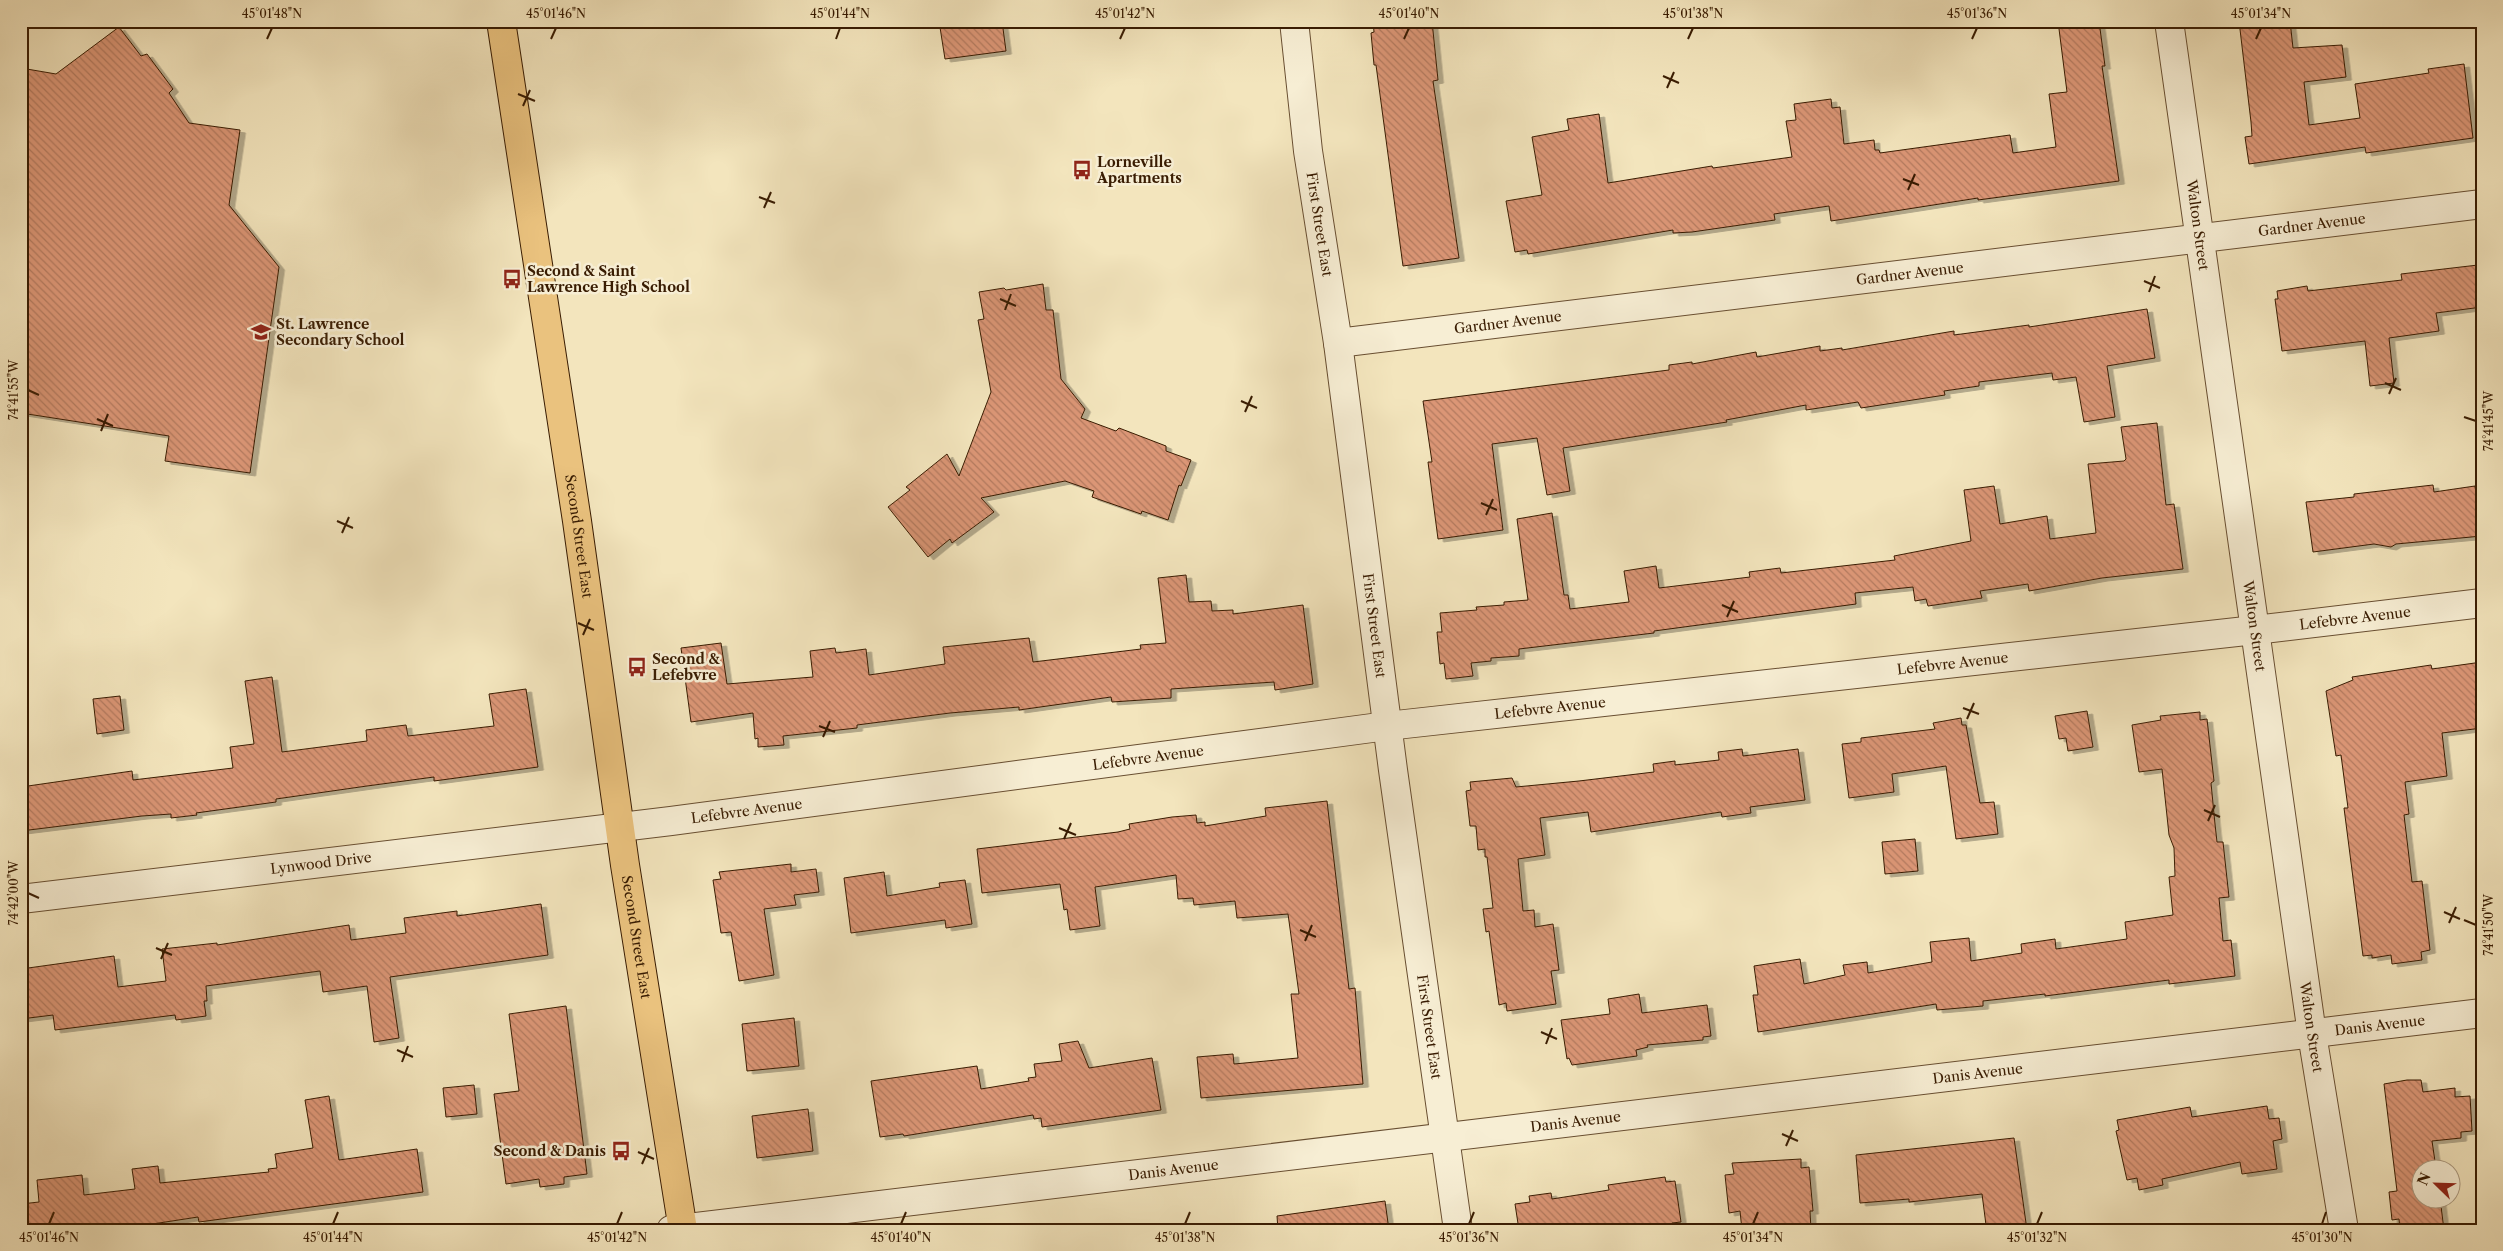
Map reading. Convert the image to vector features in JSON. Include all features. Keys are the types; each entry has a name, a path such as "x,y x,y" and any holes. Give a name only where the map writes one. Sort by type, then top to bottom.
{"main road":[{"name":"Second Street East","path":"501,21 679,1229"}],"street":[{"name":"First Street East","path":"1294,21 1308,151 1338,343 1387,726 1458,1230"},
{"name":"Walton Street","path":"2169,21 2312,1034 2344,1230"},
{"name":"Gardner Avenue","path":"1338,343 2482,204"},
{"name":"Lefebvre Avenue","path":"621,827 1387,726 2482,603"},
{"name":"Lynwood Drive","path":"21,899 621,827"},
{"name":"Danis Avenue","path":"679,1229 2482,1013"}],"building":[{"path":"939,21 1002,21 1006,51 945,59"},
{"path":"1373,21 1432,21 1438,80 1433,81 1459,258 1403,266 1376,65 1374,65 1371,33 1374,32"},
{"path":"2058,21 2099,21 2105,66 2102,66 2119,181 1978,200 1978,198 1831,221 1829,206 1774,214 1775,220 1692,232 1673,233 1673,230 1528,254 1527,250 1515,252 1506,201 1542,195 1532,137 1569,130 1567,119 1599,114 1608,183 1712,166 1713,168 1792,157 1786,121 1796,120 1794,104 1831,99 1832,108 1840,107 1844,144 1874,140 1875,150 1879,150 1880,153 2010,135 2013,153 2056,147 2049,94 2067,92"},
{"path":"2239,21 2290,21 2293,48 2342,45 2346,77 2304,82 2309,125 2360,118 2355,84 2429,73 2428,69 2464,64 2473,138 2366,153 2365,147 2249,164 2245,137 2252,136"},
{"path":"119,27 141,56 147,54 173,89 169,93 189,123 240,130 229,205 279,267 250,473 165,461 169,436 21,413 21,68 56,74"},
{"path":"2478,265 2479,272 2482,272 2482,307 2436,313 2439,331 2389,338 2394,383 2370,386 2365,341 2282,351 2275,299 2278,299 2277,291 2307,286 2308,291 2402,280 2401,274"},
{"path":"1043,284 1046,310 1053,310 1061,379 1085,409 1081,418 1116,431 1119,428 1166,446 1166,451 1191,460 1181,486 1179,485 1168,520 1142,511 1141,514 1092,497 1094,491 1065,481 981,498 994,512 952,543 950,539 928,557 888,507 910,490 906,487 947,454 959,476 991,392 978,320 984,319 979,292"},
{"path":"2147,309 2155,358 2107,366 2115,417 2084,422 2076,377 2053,380 2052,373 1979,382 1979,386 1944,391 1945,395 1861,408 1858,402 1806,410 1806,405 1726,420 1727,422 1563,448 1570,491 1547,495 1537,438 1492,444 1503,530 1438,539 1428,462 1432,462 1423,401 1669,370 1669,365 1692,362 1692,364 1756,352 1757,357 1820,346 1820,351 1842,348 1842,350 1954,331 1954,335 2029,325 2029,327"},
{"path":"2157,423 2166,505 2174,504 2183,569 2102,578 2029,591 2028,584 1980,591 1982,598 1928,606 1926,599 1915,601 1913,587 1855,593 1856,604 1654,631 1654,633 1519,649 1519,656 1491,658 1491,661 1471,663 1473,676 1446,679 1444,663 1440,664 1437,632 1442,632 1440,613 1477,610 1476,607 1504,605 1504,602 1528,600 1517,519 1552,513 1564,595 1568,595 1570,609 1629,602 1624,571 1656,566 1659,588 1750,577 1749,572 1780,568 1781,573 1895,560 1894,556 1971,541 1964,490 1994,486 2000,524 2047,516 2050,539 2096,533 2088,464 2124,461 2126,459 2121,427"},
{"path":"2433,485 2434,492 2475,486 2482,536 2396,544 2391,547 2374,544 2313,552 2306,502 2354,497 2354,494"},
{"path":"1186,575 1189,602 1211,601 1212,611 1233,610 1233,614 1303,605 1313,684 1275,690 1274,682 1171,689 1171,698 1112,702 1111,697 1019,710 1019,707 950,713 857,725 857,728 783,736 784,745 758,747 758,738 755,739 753,713 691,722 681,648 721,643 727,684 813,677 810,651 835,648 836,653 866,649 869,675 945,664 943,647 1029,638 1033,662 1141,649 1140,645 1166,643 1158,578"},
{"path":"2482,662 2482,728 2442,733 2447,776 2405,782 2409,814 2404,815 2412,882 2422,881 2430,950 2421,952 2422,960 2392,964 2391,955 2372,958 2372,955 2363,956 2344,808 2348,808 2341,755 2336,756 2326,691 2353,680 2352,677 2431,665 2432,669"},
{"path":"272,677 282,752 367,741 366,730 406,725 408,736 494,726 489,694 526,689 538,767 434,781 434,777 367,786 276,799 276,802 196,813 197,815 171,818 171,814 142,816 21,831 21,787 132,771 133,780 233,768 230,747 254,744 245,681"},
{"path":"120,696 124,730 97,734 93,699"},
{"path":"2087,711 2093,747 2068,751 2066,738 2059,739 2055,716"},
{"path":"2200,712 2200,720 2207,719 2214,781 2211,783 2217,842 2223,842 2229,897 2219,898 2223,941 2231,940 2235,976 2169,984 2169,980 2045,996 2045,994 1983,1001 1983,1006 1937,1010 1936,1004 1758,1032 1753,995 1758,995 1754,966 1800,959 1804,984 1845,975 1843,965 1867,962 1868,973 1932,962 1930,942 1969,938 1971,961 2022,953 2021,944 2055,939 2056,949 2127,939 2125,922 2173,915 2169,877 2175,876 2174,848 2169,835 2162,769 2139,772 2132,725 2161,720 2160,716"},
{"path":"1961,718 1962,725 1966,725 1980,803 1994,802 1998,834 1956,839 1946,766 1892,774 1894,792 1849,798 1842,744 1861,742 1861,738 1935,729 1933,723"},
{"path":"1742,749 1743,756 1798,749 1805,800 1750,807 1751,813 1722,817 1721,812 1591,832 1588,812 1540,818 1545,855 1518,859 1523,911 1534,910 1535,927 1553,924 1559,970 1551,971 1556,1004 1507,1011 1506,1003 1499,1005 1489,931 1486,932 1483,909 1493,908 1487,857 1485,857 1485,849 1478,850 1476,826 1470,826 1466,791 1471,790 1470,782 1512,778 1516,787 1654,772 1653,764 1675,761 1675,765 1719,760 1718,752"},
{"path":"1327,801 1349,989 1355,988 1363,1084 1201,1098 1197,1057 1233,1054 1234,1064 1298,1058 1291,994 1299,994 1288,914 1237,918 1235,901 1194,905 1193,898 1178,899 1176,875 1095,887 1100,926 1070,930 1067,909 1064,910 1060,884 982,893 977,849 1118,832 1130,829 1129,824 1172,817 1196,815 1197,823 1205,822 1205,826 1266,816 1265,808"},
{"path":"1915,839 1918,871 1885,874 1882,842"},
{"path":"791,864 791,872 816,869 819,892 794,895 796,905 764,909 774,975 739,981 731,932 721,933 713,880 721,879 719,872"},
{"path":"884,872 887,896 940,887 939,883 965,880 972,924 946,928 945,920 851,933 844,878"},
{"path":"541,904 548,955 390,977 399,1038 374,1042 367,986 323,992 320,971 206,986 207,1001 204,1001 206,1016 176,1020 175,1015 55,1030 53,1015 21,1019 21,969 114,956 118,987 166,981 162,949 217,943 217,945 349,925 351,940 406,933 404,918 457,911 457,916"},
{"path":"1639,994 1642,1013 1707,1005 1711,1036 1703,1037 1703,1040 1647,1045 1648,1047 1636,1050 1637,1056 1572,1065 1569,1058 1567,1059 1561,1020 1610,1014 1608,999"},
{"path":"566,1006 587,1174 564,1177 564,1184 540,1187 539,1179 506,1184 494,1094 519,1091 509,1014"},
{"path":"794,1018 799,1066 747,1071 742,1024"},
{"path":"1078,1041 1089,1068 1152,1058 1161,1110 1042,1127 1041,1118 1034,1119 1033,1115 904,1136 903,1134 880,1137 871,1081 977,1066 981,1089 1029,1081 1028,1078 1036,1077 1034,1064 1062,1061 1059,1044"},
{"path":"2407,1080 2421,1080 2423,1092 2455,1088 2455,1097 2470,1096 2472,1131 2461,1132 2461,1138 2432,1141 2435,1158 2410,1158 2410,1208 2441,1208 2444,1230 2400,1230 2399,1219 2392,1220 2389,1192 2397,1191 2384,1084"},
{"path":"474,1085 477,1114 446,1117 443,1088"},
{"path":"329,1096 339,1160 417,1149 423,1192 199,1222 198,1217 120,1229 120,1225 80,1230 21,1230 21,1204 39,1202 37,1180 82,1175 84,1195 135,1189 132,1169 158,1166 160,1183 269,1172 268,1169 277,1168 275,1154 313,1148 305,1100"},
{"path":"2267,1106 2269,1119 2279,1118 2282,1139 2273,1141 2277,1169 2242,1174 2240,1162 2162,1179 2163,1185 2139,1190 2137,1178 2127,1180 2116,1131 2119,1130 2117,1120 2190,1107 2192,1117"},
{"path":"808,1109 813,1151 757,1158 752,1116"},
{"path":"2014,1138 2027,1230 1991,1230 1990,1224 1986,1225 1982,1194 1909,1202 1909,1199 1860,1203 1856,1155"},
{"path":"1801,1159 1801,1168 1809,1167 1813,1211 1810,1211 1811,1230 1742,1230 1740,1211 1729,1213 1725,1175 1734,1174 1732,1163"},
{"path":"1665,1177 1666,1182 1675,1181 1681,1222 1672,1223 1673,1230 1519,1230 1515,1204 1530,1202 1529,1196 1551,1193 1552,1199 1609,1190 1608,1185"},
{"path":"1385,1201 1389,1230 1278,1230 1277,1216"}],"place":[{"name":"Lorneville Apartments","path":"1082,170"},
{"name":"Second & Saint Lawrence High School","path":"512,279"},
{"name":"St. Lawrence Secondary School","path":"261,332"},
{"name":"Second & Lefebvre","path":"637,667"},
{"name":"Second & Danis","path":"621,1151"}]}
